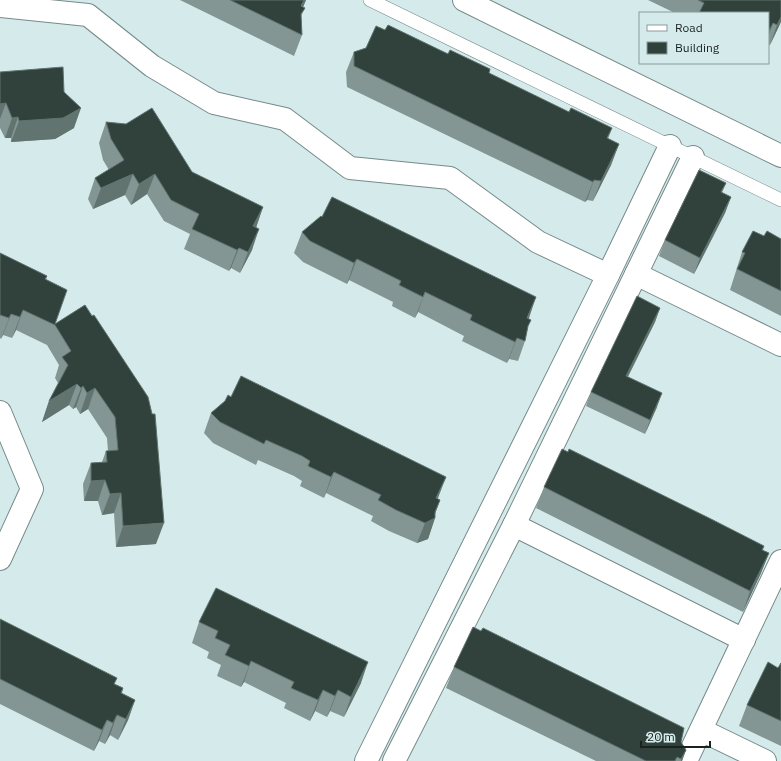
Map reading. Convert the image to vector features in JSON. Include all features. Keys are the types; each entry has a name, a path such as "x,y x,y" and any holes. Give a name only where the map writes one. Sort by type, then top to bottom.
{"street":[{"path":"464,0 781,156"},
{"path":"0,6 88,15 152,66 214,103 285,119 350,168 450,178 538,242 608,275"},
{"path":"366,761 608,275 670,146"},
{"path":"394,761 514,525 693,157"},
{"path":"636,274 781,345"},
{"path":"0,412 32,489 0,559"},
{"path":"514,525 744,640"},
{"path":"686,761 781,562"},
{"path":"701,730 765,761"}],"lane":[{"path":"370,0 781,200"}],"building":[{"path":"230,0 304,0 301,6 305,8 301,14 302,35"},
{"path":"698,0 781,0 781,17 777,25 773,23 769,31 769,12 700,12 704,3"},
{"path":"388,25 448,54 450,50 490,69 489,73 569,112 571,108 612,128 607,138 619,144 601,181 594,180 593,182 354,66 354,52 366,48 376,26 385,30"},
{"path":"63,67 64,92 81,108 63,118 19,121 18,117 12,118 6,103 0,104 0,72"},
{"path":"152,108 192,172 263,207 253,226 259,229 248,252 239,248 237,250 192,229 199,214 171,200 155,174 139,184 133,174 101,188 95,178 124,160 111,139 106,122 126,124"},
{"path":"699,170 726,183 721,192 731,197 700,258 665,240"},
{"path":"332,197 536,297 527,318 531,320 528,326 525,341 517,338 515,342 470,320 472,315 425,292 423,297 399,285 401,281 357,259 354,263 310,241 302,232 321,216 322,217"},
{"path":"753,231 764,236 767,231 781,239 781,291 737,269 745,253 742,252"},
{"path":"0,253 47,276 45,279 67,290 55,324 85,305 92,316 94,315 148,397 152,414 155,414 164,523 123,526 121,493 110,494 105,480 91,481 91,463 107,462 106,451 118,450 115,417 95,388 87,393 83,386 81,388 77,384 49,401 68,365 62,357 71,351 55,325 23,310 20,317 11,314 9,318 0,315"},
{"path":"637,296 660,308 626,376 662,393 650,420 591,392"},
{"path":"241,376 446,477 436,498 440,500 435,512 435,518 425,523 378,500 381,495 334,472 331,477 308,466 310,461 302,456 266,440 264,444 220,422 211,413 225,401 228,395 231,397"},
{"path":"562,449 568,452 569,449 764,546 762,550 769,553 750,591 544,487"},
{"path":"216,588 368,662 351,697 338,690 335,696 323,690 318,700 291,688 294,682 251,661 249,666 225,655 230,645 215,638 218,631 199,622"},
{"path":"0,619 117,678 114,684 123,688 121,693 135,700 126,719 117,715 113,723 107,720 102,730 0,679"},
{"path":"473,627 481,631 483,628 684,728 681,742 686,750 681,759 677,757 675,761 646,761 454,667"},
{"path":"768,662 778,668 781,663 781,721 747,705"}]}
